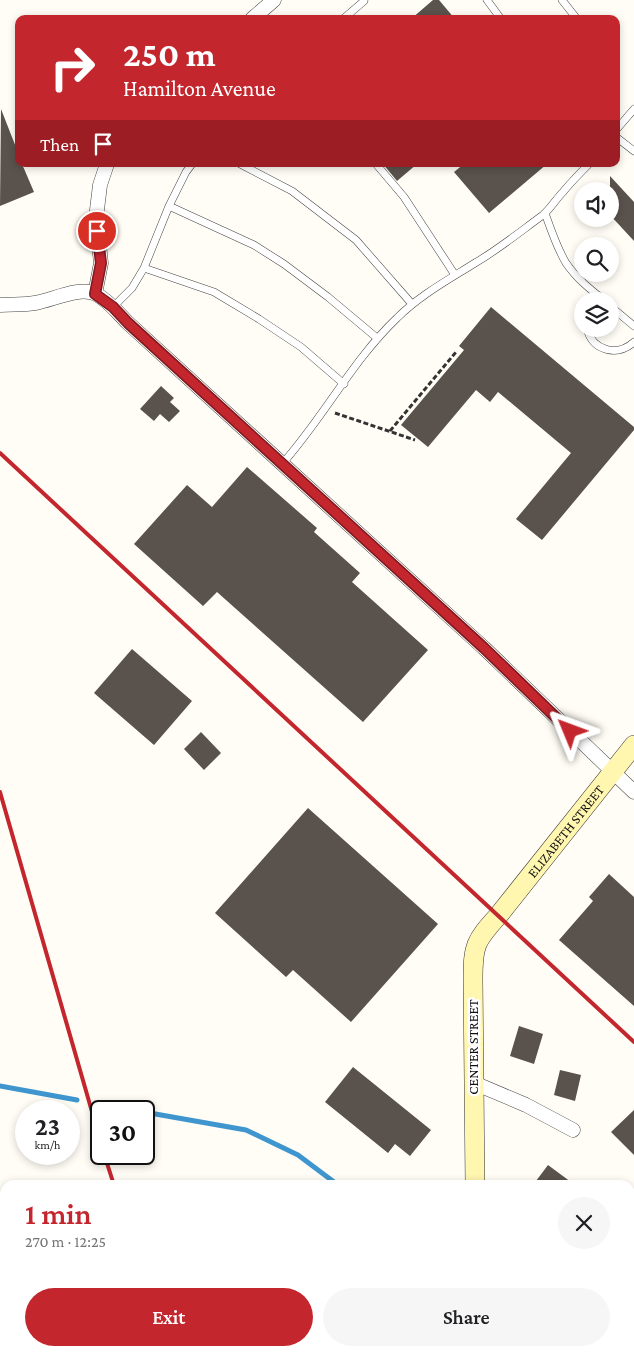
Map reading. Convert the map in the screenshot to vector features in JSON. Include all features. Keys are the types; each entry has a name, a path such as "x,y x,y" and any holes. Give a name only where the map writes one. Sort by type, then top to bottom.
{"street":[{"path":"257,15 274,0"},
{"path":"95,294 101,263 96,218 100,185 106,167"},
{"path":"0,305 35,303 85,291 95,294 113,307 135,330 484,648 634,792"},
{"name":"ELIZABETH STREET","path":"498,916 634,746"},
{"name":"CENTER STREET","path":"475,1180 474,950 483,932 498,916"},
{"path":"474,1084 526,1105 573,1130"}],"lane":[{"path":"487,0 498,15"},
{"path":"562,0 574,15"},
{"path":"348,15 364,1"},
{"path":"620,125 634,109"},
{"path":"620,140 634,152"},
{"path":"113,307 132,288 144,268 169,206 190,167"},
{"path":"246,167 292,191 356,240 412,304"},
{"path":"379,167 404,197 455,275"},
{"path":"282,464 307,434 377,338 412,304 477,262 545,213 586,167"},
{"path":"169,206 254,245 328,297 377,338"},
{"path":"545,213 554,238 567,264 593,292"},
{"path":"144,268 222,296 301,347 344,384"},
{"path":"619,314 634,326"},
{"path":"590,337 593,342 606,350 617,351 624,349 634,342"}],"path":[{"path":"390,431 456,352"},
{"path":"325,410 415,440"}],"building":[{"path":"433,0 439,0 452,15 416,15"},
{"path":"1,109 15,145 15,167 23,167 34,192 0,206"},
{"path":"385,167 413,167 397,181"},
{"path":"460,167 543,167 489,213 454,172"},
{"path":"610,176 616,182 610,182"},
{"path":"619,186 634,202 634,241 619,225"},
{"path":"491,307 634,427 634,430 542,540 516,519 571,453 498,392 490,402 476,390 428,447 401,425 464,350 459,346"},
{"path":"161,386 174,398 170,402 180,411 169,422 160,414 154,421 140,409"},
{"path":"247,467 317,528 314,532 360,573 352,582 428,650 363,722 217,592 203,606 134,544 187,485 212,507"},
{"path":"132,649 192,701 154,745 94,693"},
{"path":"201,732 221,753 204,770 184,749"},
{"path":"308,808 438,924 351,1022 293,970 286,977 215,913"},
{"path":"609,874 634,897 634,1006 559,940 593,901 589,897"},
{"path":"519,1026 543,1034 534,1064 510,1056"},
{"path":"353,1067 431,1130 410,1156 395,1144 388,1153 325,1102"},
{"path":"560,1070 581,1075 575,1101 554,1095"},
{"path":"634,1110 634,1155 611,1132"},
{"path":"548,1165 568,1180 537,1180"}],"waterway":[{"path":"0,1086 77,1100"},
{"path":"155,1114 246,1130 298,1155 331,1180"}],"railway":[{"path":"0,453 634,1042"},
{"path":"0,792 90,1105"},
{"path":"108,1165 112,1180"}],"route":[{"path":"97,231 101,263 95,294 113,307 128,323 484,648 570,731"}]}
